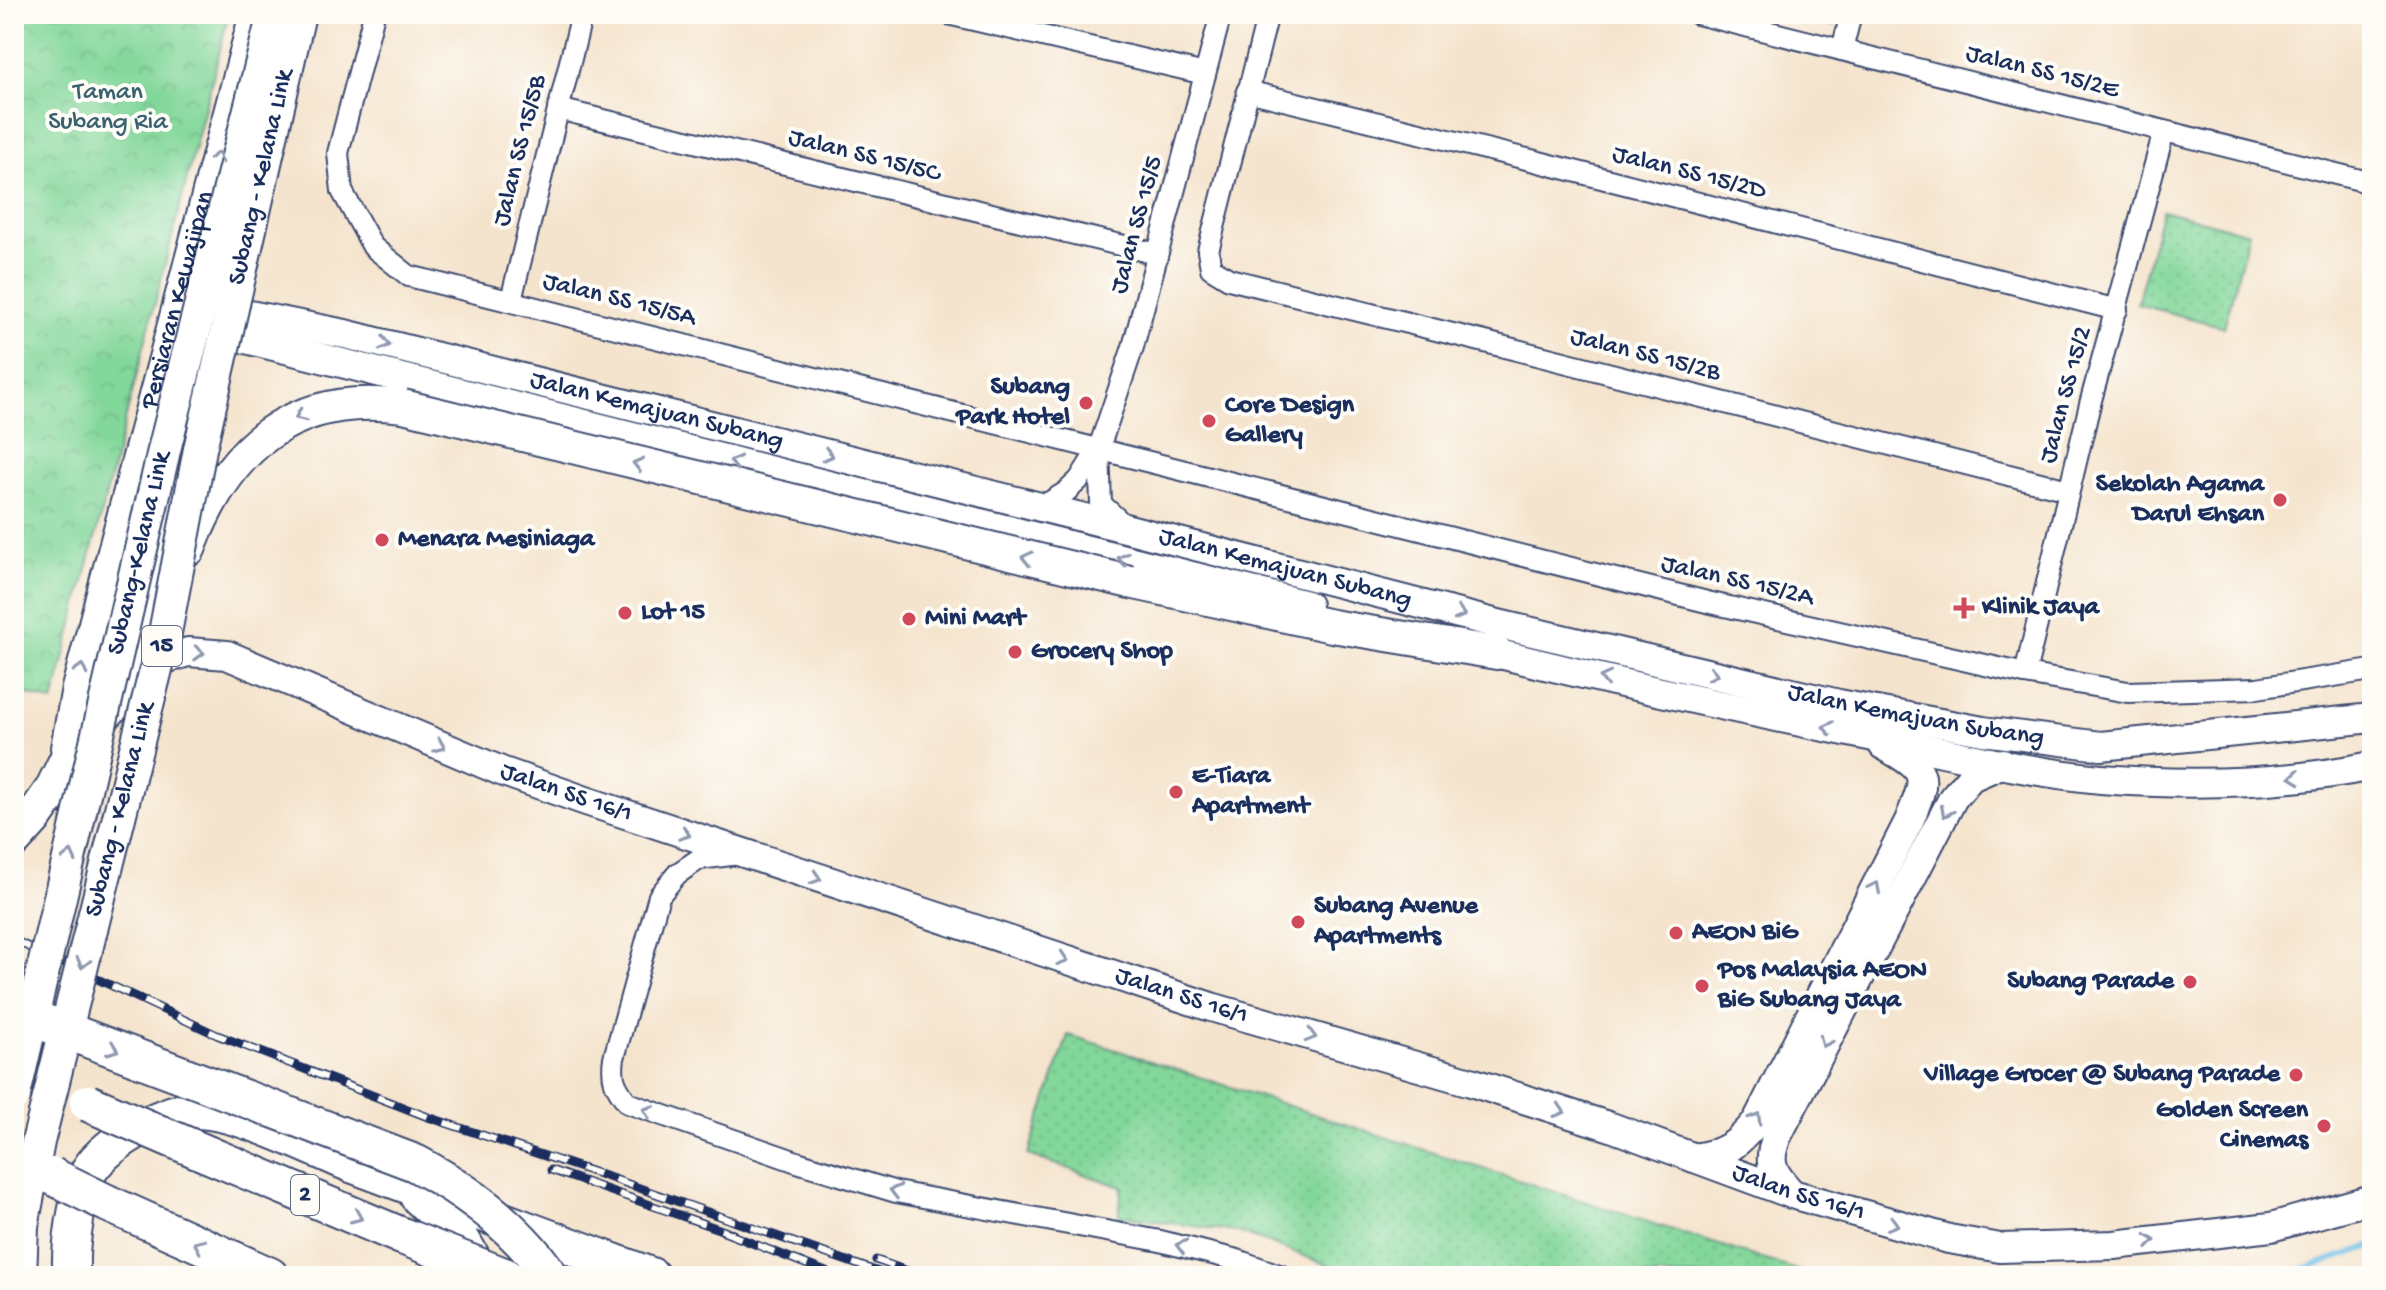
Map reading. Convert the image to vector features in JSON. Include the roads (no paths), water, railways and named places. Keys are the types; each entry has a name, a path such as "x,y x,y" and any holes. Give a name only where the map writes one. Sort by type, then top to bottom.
{"highway":[{"path":"14,839 53,790 94,706 125,659 146,618 172,515 228,334"},
{"path":"14,1011 415,1163 448,1181 499,1217 550,1276"},
{"name":"2","path":"14,1073 504,1276"},
{"path":"72,1276 71,1241 87,1174 106,1152 158,1119 193,1110 230,1115 651,1276"},
{"path":"14,1157 109,1204 270,1276"},
{"path":"356,1165 408,1189 433,1209 458,1234 482,1276"}],"main road":[{"name":"Persiaran Kewajipan","path":"61,773 76,688 254,14"},
{"name":"Subang-Kelana Link","path":"14,1095 165,446 274,14"},
{"name":"Persiaran Kewajipan","path":"228,334 237,248 300,14"},
{"name":"Subang - Kelana Link","path":"20,1276 22,1226 38,1142 165,633 200,449 300,14"},
{"path":"237,248 251,291 309,326"},
{"path":"190,260 203,317 228,334"},
{"name":"Jalan Kemajuan Subang","path":"2372,718 2101,746 1992,733 1839,704 1510,627 1129,529 309,326 235,312 223,319 228,334 1497,653 1865,736 2100,778 2181,782 2260,781 2372,766"},
{"path":"439,437 451,390"},
{"path":"165,633 200,520 214,493 241,459 286,422 310,411 341,403 369,401 403,406 1130,582 1332,626 1497,653"},
{"name":"Jalan SS 16/1","path":"61,773 156,662 188,652 227,655 501,771 741,854 1211,1007 1597,1122 1792,1194 1949,1239 2000,1248 2114,1245 2271,1227 2372,1199"},
{"path":"1694,1158 1732,1148 1757,1121 1922,790 1921,772 1911,762 1865,736"},
{"path":"1792,1194 1771,1166 1770,1154 1777,1136 1953,798 1971,777 2003,763"}],"street":[{"name":"Jalan SS 15/5A","path":"374,14 338,153 342,191 373,247 409,276 1099,448"},
{"name":"Jalan SS 15/5B","path":"511,300 582,14"},
{"path":"948,14 1205,74"},
{"name":"Jalan SS 15/5","path":"1040,508 1079,480 1099,448 1133,347 1221,14"},
{"path":"1247,91 1268,14"},
{"name":"Jalan SS 15/2E","path":"1698,14 2372,183"},
{"path":"1842,50 1851,14"},
{"name":"Jalan SS 15/2B","path":"1247,91 1208,251 1211,268 1229,279 2068,490"},
{"name":"Jalan SS 15/2D","path":"1247,91 1535,161 2117,310"},
{"name":"Jalan SS 15/5C","path":"558,109 1157,254"},
{"name":"Jalan SS 15/2","path":"2025,674 2068,490 2164,131"},
{"name":"Jalan SS 15/5","path":"1099,448 1101,504 1129,529"},
{"name":"Jalan SS 15/2A","path":"1099,448 1707,602 2025,674 2128,692 2257,688 2372,670"},
{"path":"741,854 699,859 677,874 659,896 614,1058 612,1075 616,1088 628,1103 797,1162 896,1192 1160,1241 1237,1260 1282,1276"}],"waterway":[{"path":"2282,1276 2372,1246"}],"railway":[{"path":"14,940 217,1035 428,1117 890,1276"},
{"path":"551,1170 733,1234"},
{"path":"724,1232 836,1276"},
{"path":"876,1260 922,1276"}],"place":[{"name":"Subang Park Hotel","path":"1086,403"},
{"name":"Core Design Gallery","path":"1209,421"},
{"name":"Sekolah Agama Darul Ehsan","path":"2280,500"},
{"name":"Menara Mesiniaga","path":"382,540"},
{"name":"Klinik Jaya","path":"1964,608"},
{"name":"Lot 15","path":"625,613"},
{"name":"Mini Mart","path":"909,619"},
{"name":"Grocery Shop","path":"1015,652"},
{"name":"E-Tiara Apartment","path":"1176,792"},
{"name":"Subang Avenue Apartments","path":"1298,922"},
{"name":"AEON BiG","path":"1676,933"},
{"name":"Subang Parade","path":"2190,982"},
{"name":"Pos Malaysia AEON BiG Subang Jaya","path":"1702,986"},
{"name":"Village Grocer @ Subang Parade","path":"2296,1075"},
{"name":"Golden Screen Cinemas","path":"2324,1126"}],"park label":[{"name":"Taman Subang Ria","path":"108,108"}]}
